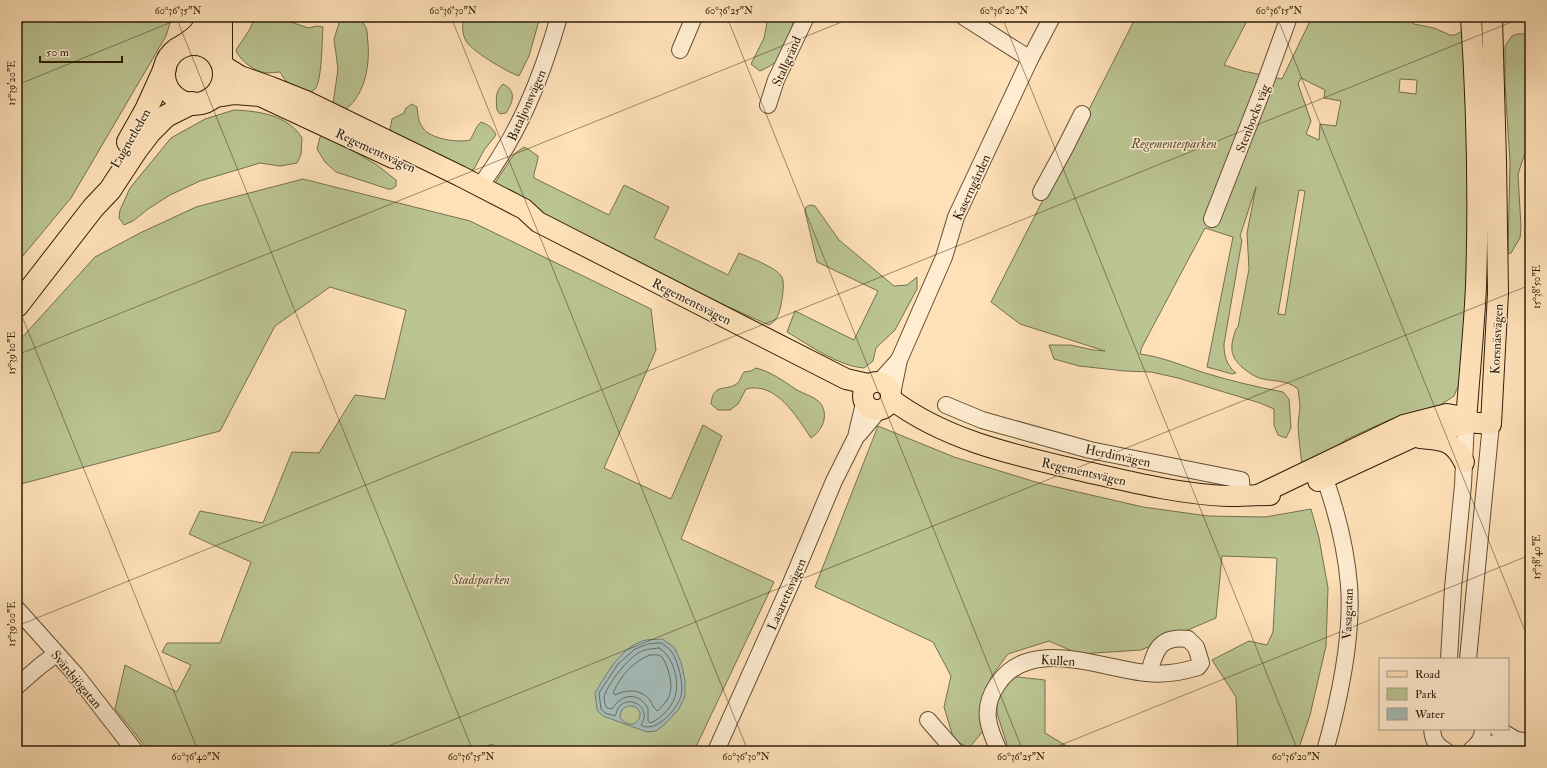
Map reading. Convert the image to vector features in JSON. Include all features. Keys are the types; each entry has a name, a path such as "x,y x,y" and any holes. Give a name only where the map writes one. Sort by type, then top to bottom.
{"highway":[{"path":"207,17 202,31 170,56 164,68 165,81 169,91 179,100 201,101 218,91 223,73 221,63 221,17"},
{"path":"183,46 194,44 204,46 212,50 221,63"},
{"name":"Lugnetleden","path":"92,208 102,186 146,110 164,68"},
{"name":"Lugnetleden","path":"19,303 92,208 110,190 142,141 158,123 166,116 201,101"}],"main road":[{"name":"Korsnäsvägen","path":"1466,422 1476,288 1476,94 1471,17"},
{"name":"Korsnäsvägen","path":"1491,424 1498,293 1493,21"},
{"name":"Regementsvägen","path":"221,63 240,76 271,87 303,108 477,192 520,220 538,222 846,379 878,398 934,426 975,442 1035,460 1129,481 1192,492 1227,496 1284,493 1404,425 1447,414"},
{"name":"Regementsvägen","path":"201,101 235,94 253,95 303,108"},
{"path":"1447,414 1460,402 1468,387"},
{"path":"1447,414 1459,416 1466,422 1491,424"},
{"name":"Regementsvägen","path":"1322,472 1414,438 1422,433 1459,426 1466,422"},
{"path":"1414,438 1443,440 1453,446 1464,462"}],"street":[{"name":"Bataljonsvägen","path":"477,192 497,164 518,128 549,51 559,17"},
{"path":"680,50 694,17"},
{"name":"Stallgränd","path":"768,105 776,80 806,17"},
{"path":"964,17 1030,59"},
{"name":"Kaserngården","path":"878,398 899,360 944,257 956,217 1030,59 1052,17"},
{"name":"Stenbocks väg","path":"1212,219 1262,93 1289,17"},
{"path":"1041,192 1082,114"},
{"name":"Lasarettsvägen","path":"716,751 791,583 834,481 856,436 878,398"},
{"name":"Herdinvägen","path":"946,405 982,420 1090,450 1241,480 1250,495"},
{"path":"975,442 982,420"},
{"name":"Korsnäsvägen","path":"1449,658 1453,588 1463,485 1466,422"},
{"name":"Korsnäsvägen","path":"1468,658 1491,424"},
{"name":"Vasagatan","path":"1322,472 1334,505 1344,546 1349,586 1345,657 1335,716 1325,751"},
{"name":"Svärdsjögatan","path":"17,609 76,676 135,751"},
{"path":"17,686 35,669 56,654"},
{"name":"Kullen","path":"999,751 988,727 987,710 992,693 1001,679 1014,667 1038,658 1049,658 1095,663 1149,673"},
{"path":"928,720 955,751"},
{"path":"1432,730 1434,741 1441,750"},
{"path":"1473,749 1481,739 1482,730"},
{"path":"1500,730 1523,741"},
{"path":"1473,749 1523,741"}],"green space":[{"path":"17,17 172,17 166,36 71,198 17,263"},
{"path":"255,17 277,17 308,28 317,26 323,27 319,78 314,90 311,92 303,92 292,87 280,72 267,73 258,71 244,62 236,50 250,29"},
{"path":"341,17 360,17 367,30 368,43 368,62 364,82 356,99 342,112 333,104 338,69 334,39"},
{"path":"464,17 540,17 529,56 519,76 489,60 468,44 463,31"},
{"path":"763,17 796,17 782,55 777,61 760,71 751,64 764,38 767,23"},
{"name":"Regementesparken","path":"1136,17 1249,17 1224,65 1243,71 1282,79 1312,17 1404,17 1414,24 1434,28 1450,35 1455,35 1462,31 1466,78 1465,93 1468,153 1467,263 1461,379 1454,396 1436,408 1389,420 1347,439 1304,469 1302,466 1299,439 1298,425 1300,406 1298,389 1289,384 1259,378 1253,375 1238,364 1232,350 1249,269 1247,233 1256,187 1240,236 1242,240 1224,344 1226,360 1236,373 1232,374 1207,367 1233,237 1205,228 1142,347 1140,354 1165,359 1224,379 1283,392 1289,399 1291,428 1286,438 1278,435 1274,425 1274,409 1260,403 1178,378 1151,372 1079,366 1054,359 1049,345 1070,345 1105,351 1020,324 991,302","holes":["1301,78 1325,90 1324,98 1341,101 1336,126 1320,124 1319,140 1306,134 1311,121 1298,84","1400,79 1417,80 1416,94 1399,92","1299,190 1305,191 1285,315 1278,314"]},
{"path":"1517,34 1530,34 1530,138 1518,174 1521,227 1520,238 1511,253 1508,254 1510,162 1505,83 1505,46 1512,36"},
{"path":"503,84 512,93 512,101 506,113 500,114 497,110 496,103 500,87"},
{"path":"412,104 417,107 421,126 427,132 438,137 459,141 470,140 481,122 492,129 496,135 484,150 474,169 465,172 393,133 390,129 392,119 404,113 406,108"},
{"path":"234,110 263,113 281,119 289,124 302,138 301,155 297,163 280,166 260,163 200,181 170,195 133,221 124,225 119,218 120,210 130,188 171,138 205,119"},
{"path":"325,134 377,165 396,180 396,186 392,189 388,189 336,172 325,162 317,149 320,137"},
{"path":"524,147 538,156 534,178 609,215 624,185 669,207 654,238 728,275 739,253 762,263 779,273 782,277 783,291 781,305 776,319 769,325 604,252 495,183 514,154"},
{"path":"1530,161 1530,236 1525,174"},
{"name":"Stadsparken","path":"303,179 470,221 651,309 656,350 604,468 671,499 703,425 722,436 681,539 774,582 694,751 495,751 493,744 470,751 149,751 115,709 125,665 177,692 191,665 162,652 167,643 220,643 251,562 189,534 200,511 263,523 292,452 319,453 355,395 385,399 406,310 330,287 275,326 220,431 17,485 17,343 95,257 140,233 196,207"},
{"path":"810,205 815,206 839,240 894,286 907,285 917,277 917,289 895,330 876,348 873,361 864,368 834,359 814,349 787,332 795,311 854,340 878,291 817,262 805,211 806,207"},
{"path":"756,368 772,374 821,404 824,418 821,427 815,435 811,438 792,411 776,395 767,390 757,388 746,389 738,404 730,410 718,410 711,404 712,397 718,390 734,386 738,383 744,372 751,371"},
{"path":"878,426 954,457 1039,483 1143,507 1208,516 1265,517 1311,509 1319,538 1328,588 1326,646 1310,715 1298,751 1238,751 1236,697 1212,660 1249,641 1267,645 1273,632 1277,558 1222,556 1216,618 1141,650 1079,654 1049,641 1008,654 991,677 983,731 969,748 954,740 944,707 951,676 933,642 815,587"},
{"path":"1009,676 1045,680 1045,733 1075,751 1009,751 997,713 997,692"}],"water":[{"path":"662,639 674,647 681,662 685,680 685,696 679,709 656,731 647,732 603,716 597,710 595,693 616,661 629,648 637,643 646,640","holes":["630,706 636,707 640,712 640,717 636,723 629,724 623,721 620,717 623,709"]}]}
